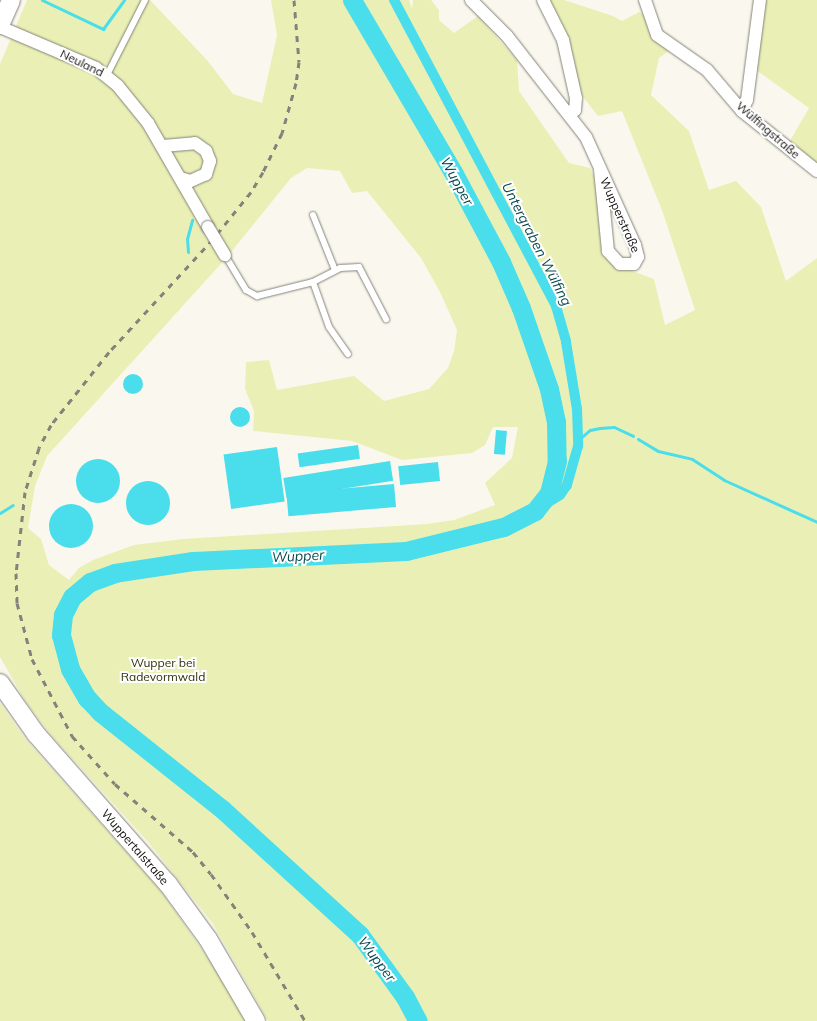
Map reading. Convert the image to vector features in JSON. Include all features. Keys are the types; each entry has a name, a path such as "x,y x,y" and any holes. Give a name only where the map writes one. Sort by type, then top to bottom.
{"main road":[{"path":"0,26 11,0"},
{"name":"Wuppertalstraße","path":"0,682 36,734 168,884 208,939 256,1021"}],"street":[{"name":"Wupperstraße","path":"471,0 507,36 570,114 592,147 600,169 636,245 638,258 634,264 620,264 608,251 600,169"},
{"path":"543,0 566,50 576,98 575,110 570,114"},
{"name":"Wülfingstraße","path":"645,0 657,35 707,70 742,111 817,171"},
{"path":"742,111 747,100 760,0"},
{"name":"Neuland","path":"0,26 107,75 136,105 163,146 225,255"},
{"path":"163,146 195,143 208,156 210,166 202,177 190,181 180,178"}],"lane":[{"path":"107,75 144,0"},
{"path":"313,215 335,270"},
{"name":"Neuland","path":"225,255 252,296 313,282 335,270 351,266 362,268 386,319"},
{"path":"313,282 329,327 348,354"}],"green space":[{"name":"Wupper bei Radevormwald","path":"27,0 150,0 207,60 233,94 262,103 277,35 271,0 409,0 412,9 413,0 431,0 439,10 439,20 454,33 478,16 517,60 519,91 569,163 590,168 596,180 600,235 627,269 654,279 665,325 695,310 663,213 622,111 598,116 573,84 543,0 564,0 613,16 622,21 639,12 648,17 673,48 659,58 651,95 689,131 709,190 736,181 761,207 786,281 817,258 817,1021 268,1021 213,924 149,843 51,735 26,702 0,657 0,64","holes":["307,168 340,171 352,193 367,191 421,258 440,292 457,330 454,351 448,368 429,389 384,401 354,376 277,390 269,360 246,362 245,389 254,411 253,431 352,441 402,460 472,453 485,445 493,427 518,427 512,458 485,483 495,505 454,520 427,524 183,539 134,545 93,560 79,568 69,580 49,565 41,539 28,528 35,486 47,456 228,256 291,178"]},
{"path":"765,0 817,0 817,167 788,144 809,108 756,70"},
{"path":"0,703 26,740 160,890 222,978 246,1021 0,1021"}],"water":[{"path":"133,374 140,377 143,384 140,391 133,394 126,391 123,384 126,377"},
{"path":"240,407 247,410 250,417 247,424 240,427 233,424 230,417 233,410"},
{"path":"496,430 507,431 505,455 494,454"},
{"path":"358,445 360,459 300,467 298,453"},
{"path":"277,447 285,501 231,509 224,455"},
{"path":"102,459 114,465 119,473 119,489 114,497 106,502 94,503 82,497 77,489 76,477 82,465 90,460"},
{"path":"390,461 393,481 286,498 283,478"},
{"path":"438,462 440,481 400,485 398,466"},
{"path":"152,481 164,487 169,495 169,511 164,519 156,524 144,525 132,519 127,511 126,499 132,487 140,482"},
{"path":"394,484 396,507 288,516 286,493"},
{"path":"67,504 75,504 87,510 93,526 87,542 75,548 67,548 55,542 49,530 49,522 55,510"}],"waterway":[{"path":"42,0 103,29 124,0"},
{"name":"Wupper","path":"352,0 453,172 501,262 521,308 549,389 556,422 557,461 549,493 535,511 503,527 406,551 193,561 115,573 90,582 72,597 63,615 61,635 70,669 87,698 100,712 222,809 360,935 405,997 418,1021"},
{"name":"Untergraben Wülfing","path":"394,0 556,306 566,342 577,409 578,446 567,485 560,495 539,508"},
{"path":"188,252 187,239 192,220"},
{"path":"578,440 590,430 600,428 614,427 633,436"},
{"path":"638,439 658,451 692,459 724,480 817,522"},
{"path":"0,513 13,505"},
{"name":"Wupper","path":"66,593 72,597"}],"railway":[{"path":"294,0 299,62 296,83 282,133 251,192 213,239 109,352 51,425 39,448 25,492 16,573 17,603 32,659 72,736 115,784 193,852 211,874 252,932 305,1021"}]}
